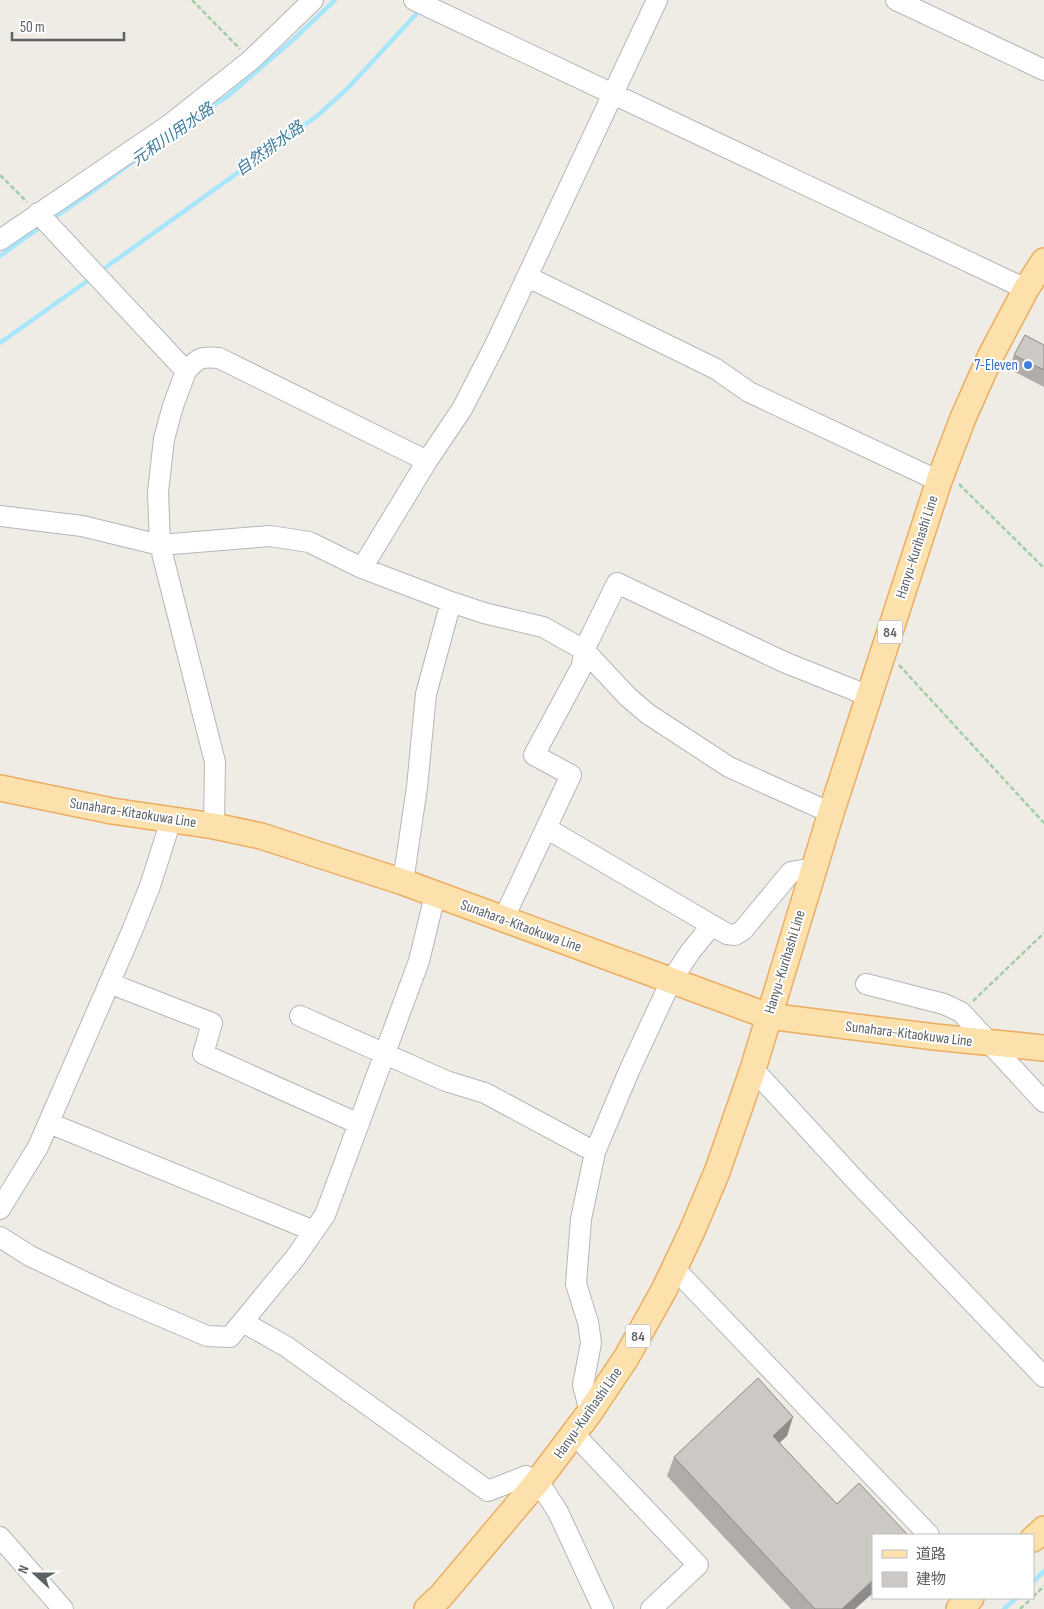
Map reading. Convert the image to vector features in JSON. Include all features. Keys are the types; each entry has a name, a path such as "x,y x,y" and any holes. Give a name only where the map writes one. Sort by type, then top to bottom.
{"main road":[{"name":"Hanyu-Kurihashi Line","path":"427,1609 441,1596 538,1481 590,1412 626,1358 692,1231 717,1172 752,1069 814,868 941,475 963,418 991,355 1026,289 1044,261"},
{"name":"Sunahara-Kitaokuwa Line","path":"0,788 112,811 214,826 261,836 403,882 768,1016 987,1043 1044,1048"},
{"path":"1034,1538 1044,1528"},
{"path":"959,1609 970,1599"}],"street":[{"path":"0,240 169,125 251,60 313,0"},
{"path":"414,0 1026,289"},
{"path":"362,568 427,461 462,409 528,277 657,0"},
{"path":"896,0 1044,70"},
{"path":"38,213 186,371"},
{"path":"528,277 716,369 749,392 941,475"},
{"path":"214,826 215,762 160,545 158,492 164,440 172,406 186,371 197,359 207,357 218,358 427,461"},
{"path":"0,516 82,526 160,545 270,536 309,542 362,568 451,602 484,613 543,627 584,650 628,697 648,714 729,767 832,812"},
{"path":"503,920 571,775 534,755 582,666 584,650 617,584 784,662 869,696"},
{"path":"403,882 417,787 426,694 451,602"},
{"path":"0,1209 38,1147 49,1123 110,984 150,886 171,820"},
{"path":"546,828 727,934 735,935 743,930 791,872 814,868"},
{"path":"0,1237 30,1256 116,1297 207,1336 230,1337 295,1258 325,1215 418,961 435,895"},
{"path":"590,1412 583,1385 591,1343 588,1322 576,1284 581,1219 595,1152 629,1071 671,981 690,952 712,925"},
{"path":"110,984 212,1022 203,1054 359,1124"},
{"path":"866,984 944,1004 961,1012 987,1043 1044,1102"},
{"path":"300,1016 446,1081 485,1093 595,1152"},
{"path":"752,1069 1044,1377"},
{"path":"49,1123 314,1231"},
{"path":"674,1268 928,1534"},
{"path":"243,1322 287,1347 488,1491 526,1476 538,1481 558,1512 603,1609"},
{"path":"574,1434 698,1565 651,1609"},
{"path":"0,1537 63,1609"}],"path":[{"path":"192,0 251,60"},
{"path":"0,175 38,213"},
{"path":"941,475 1044,568"},
{"path":"884,649 1044,823"},
{"path":"961,1012 1044,933"},
{"path":"1034,1595 1044,1586"},
{"path":"1020,1609 1030,1599"}],"building":[{"path":"1025,335 1044,345 1044,370 1014,355"},
{"path":"758,1378 793,1417 773,1436 837,1504 859,1483 907,1534 872,1534 872,1581 842,1609 815,1609 674,1457"}],"waterway":[{"name":"元和川用水路","path":"188,122 228,96 294,39 335,0"},
{"name":"自然排水路","path":"102,270 317,116 348,88 421,9"},
{"name":"元和川用水路","path":"52,219 143,154"},
{"name":"元和川用水路","path":"0,256 43,225"},
{"name":"自然排水路","path":"0,343 90,279"},
{"path":"1034,1581 1044,1571"},
{"path":"1004,1609 1015,1599"}],"place":[{"name":"7-Eleven","path":"1028,365"}]}
